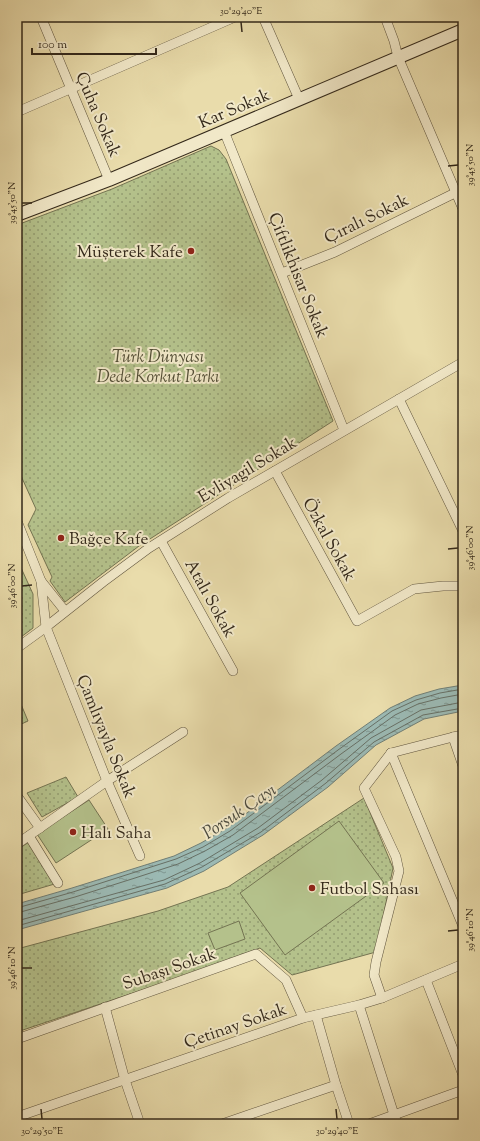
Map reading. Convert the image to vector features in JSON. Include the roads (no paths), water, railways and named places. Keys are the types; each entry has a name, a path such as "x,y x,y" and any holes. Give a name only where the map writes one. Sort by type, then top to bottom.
{"street":[{"name":"Çuha Sokak","path":"41,17 109,180"},
{"path":"17,112 236,17"},
{"path":"263,17 299,99"},
{"path":"385,17 394,41 398,58 459,191 463,209"},
{"name":"Kar Sokak","path":"17,214 109,180 463,30"},
{"name":"Çiftlikhisar Sokak","path":"224,132 344,430"},
{"name":"Çıralı Sokak","path":"282,273 335,252 459,191"},
{"name":"Evliyagil Sokak","path":"17,648 102,582 228,498 463,362"},
{"path":"399,399 460,517 463,531"},
{"name":"Özkal Sokak","path":"275,471 357,621 414,589 443,586 463,586"},
{"path":"17,521 41,582 65,611"},
{"name":"Atalı Sokak","path":"161,542 233,671"},
{"name":"Çamlıyayla Sokak","path":"41,582 46,627 107,782 140,856"},
{"path":"17,844 183,732"},
{"path":"382,998 374,975 399,871 396,857 364,788 391,754 463,735"},
{"path":"453,737 463,766"},
{"path":"391,754 463,926"},
{"path":"17,796 40,828"},
{"path":"29,836 58,883"},
{"name":"Subaşı Sokak","path":"17,1039 256,954 286,980 303,1018"},
{"name":"Çetinay Sokak","path":"17,1118 303,1018 382,998 463,964"},
{"path":"426,980 463,1075"},
{"path":"359,1005 396,1120"},
{"path":"105,1007 124,1080 140,1124"},
{"path":"316,1015 349,1124"},
{"path":"222,1124 336,1085"},
{"path":"369,1124 396,1120 463,1090"}],"water":[{"name":"Porsuk Çayı","path":"463,685 463,711 424,719 376,745 328,787 263,835 204,871 167,888 17,930 17,904 174,856 201,843 227,828 336,746 390,708 415,696 439,689"}],"place":[{"name":"Müşterek Kafe","path":"191,251"},
{"name":"Bağçe Kafe","path":"61,538"},
{"name":"Halı Saha","path":"73,832"},
{"name":"Futbol Sahası","path":"312,888"}],"park label":[{"name":"Türk Dünyası Dede Korkut Parkı","path":"158,366"}]}
